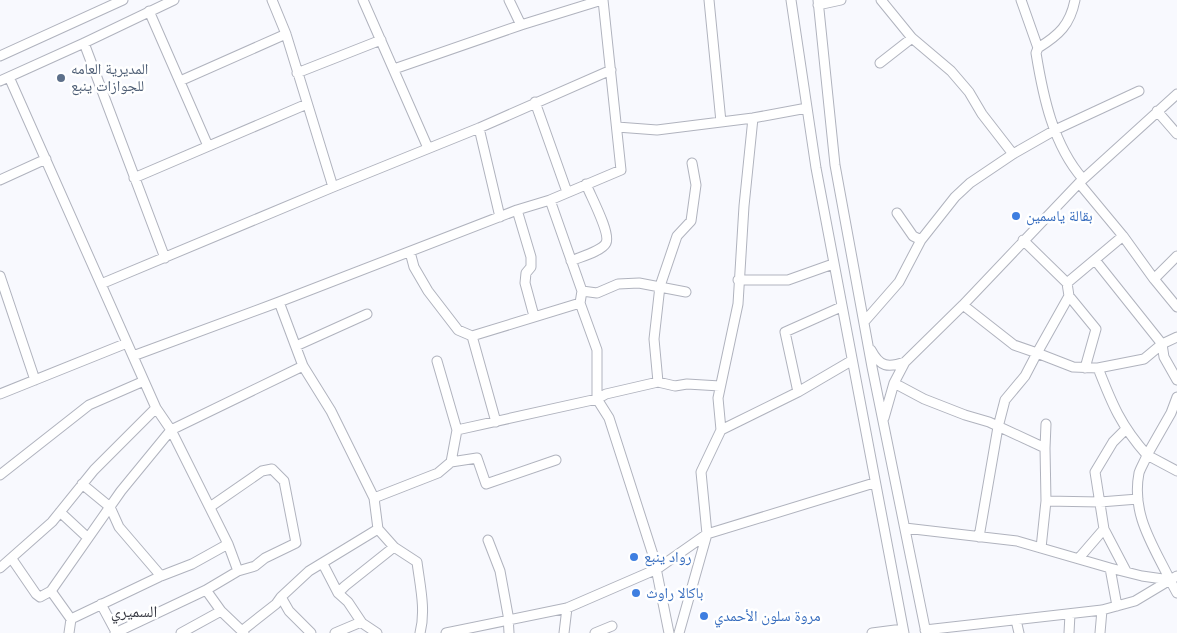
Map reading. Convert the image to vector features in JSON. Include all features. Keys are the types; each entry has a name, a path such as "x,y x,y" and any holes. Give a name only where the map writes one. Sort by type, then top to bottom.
{"street":[{"path":"0,56 123,0"},
{"path":"0,81 84,44 174,0"},
{"path":"272,0 286,34 333,187"},
{"path":"509,0 520,25"},
{"path":"133,356 517,210 550,200 621,170 602,0 520,25 394,69"},
{"path":"709,0 721,122"},
{"path":"791,0 816,168 833,264 904,631 872,633"},
{"path":"841,0 818,3 835,165 883,423 926,632 1102,610 1135,601 1174,578"},
{"path":"881,0 912,38 951,70 1013,154"},
{"path":"1021,0 1038,48"},
{"path":"1075,0 1072,15 1058,35 1038,48 1036,53 1041,84 1055,130 1081,181 1177,307"},
{"path":"368,1 381,40 428,148"},
{"path":"149,12 208,146"},
{"path":"180,81 286,34"},
{"path":"880,63 912,38"},
{"path":"297,73 381,40"},
{"path":"84,44 165,258"},
{"path":"101,284 479,128 611,70"},
{"path":"9,77 156,408 171,430 210,507 228,544 238,572"},
{"path":"864,322 899,282 921,240 955,197 965,188 1013,154 1055,130 1139,90"},
{"path":"883,423 894,383 905,362 963,305 1081,181 1177,94"},
{"path":"535,102 567,192"},
{"path":"134,178 307,104"},
{"path":"617,127 657,130 753,118 807,108"},
{"path":"1157,111 1177,134"},
{"path":"679,633 707,534 701,472 721,430 718,398 738,304 738,280 753,118"},
{"path":"479,128 500,217"},
{"path":"0,180 46,159"},
{"path":"658,382 654,338 660,286 677,236 691,221 696,185 692,163"},
{"path":"572,261 601,248 606,243 607,238 586,184"},
{"path":"550,200 582,291 580,303 597,350 597,399 609,418 657,569 669,633"},
{"path":"517,210 531,257 531,267 526,273 525,283 534,316"},
{"path":"897,213 914,236 921,240"},
{"path":"1067,283 1123,236"},
{"path":"1023,240 1067,283 1069,296 1096,329 1085,368"},
{"path":"410,252 414,267 428,291 458,330 472,336 580,303"},
{"path":"1154,279 1177,256"},
{"path":"1095,260 1162,344 1164,357 1177,380"},
{"path":"738,280 788,280 833,264"},
{"path":"0,276 35,380"},
{"path":"582,291 597,293 618,284 639,283 686,292"},
{"path":"979,537 998,427 1006,400 1025,376 1069,296"},
{"path":"279,302 303,366 331,411 374,498 378,529 394,547 417,562 422,596 423,620 420,633"},
{"path":"963,305 1014,345 1073,367 1098,368 1144,359 1162,344 1177,336"},
{"path":"798,392 785,332 841,307"},
{"path":"296,346 367,314"},
{"path":"472,336 496,422"},
{"path":"0,394 127,343"},
{"path":"868,345 875,358 884,365 894,366 905,362"},
{"path":"437,360 458,430 451,462"},
{"path":"721,430 798,392 851,361"},
{"path":"12,559 36,594 40,597 51,591 121,491 171,430 303,366"},
{"path":"1098,368 1115,411 1126,429 1147,456 1177,471"},
{"path":"0,476 89,405 144,381"},
{"path":"458,430 597,399 606,394 658,382 675,386 687,384 720,386"},
{"path":"894,383 965,415 990,422 1045,448"},
{"path":"1177,397 1171,413 1139,472 1138,499 1142,523 1174,578 1177,593"},
{"path":"0,568 52,522 94,470 156,408"},
{"path":"1041,548 1046,501 1046,424"},
{"path":"1126,429 1113,442 1095,472 1104,529 1126,571"},
{"path":"374,498 438,473 451,462 477,458 486,484 556,460"},
{"path":"101,604 116,633 206,590 238,572 255,566 265,558 296,543 284,481 272,469 262,471 210,507"},
{"path":"446,633 567,608 657,569 707,534 874,483"},
{"path":"82,484 110,507 119,527 160,576"},
{"path":"1046,501 1100,502 1138,499"},
{"path":"60,512 88,538"},
{"path":"905,528 1017,541 1110,568 1174,578"},
{"path":"206,590 221,611 244,632 309,572 378,529"},
{"path":"1079,558 1104,529"},
{"path":"488,540 500,572 509,633"},
{"path":"71,619 160,576 192,564 228,544"},
{"path":"338,593 394,547"},
{"path":"322,564 338,593 348,602 360,622 377,633"},
{"path":"1110,568 1117,606"},
{"path":"51,591 71,619 69,633"},
{"path":"281,597 289,611 311,633"},
{"path":"564,633 567,608"},
{"path":"1100,633 1102,610"},
{"path":"182,633 221,611"},
{"path":"1069,633 1070,614"},
{"path":"1016,620 1019,633"},
{"path":"335,633 360,622"},
{"path":"595,633 612,626"}],"place":[{"name":"المديرية العامه للجوازات ينبع","path":"61,78"},
{"name":"بقالة ياسمين","path":"1016,216"},
{"name":"رواد ينبع","path":"634,557"},
{"name":"باكالا راوث","path":"636,593"},
{"name":"مروة سلون الأحمدي","path":"704,616"}],"district":[{"name":"السميري","path":"134,611"}]}
